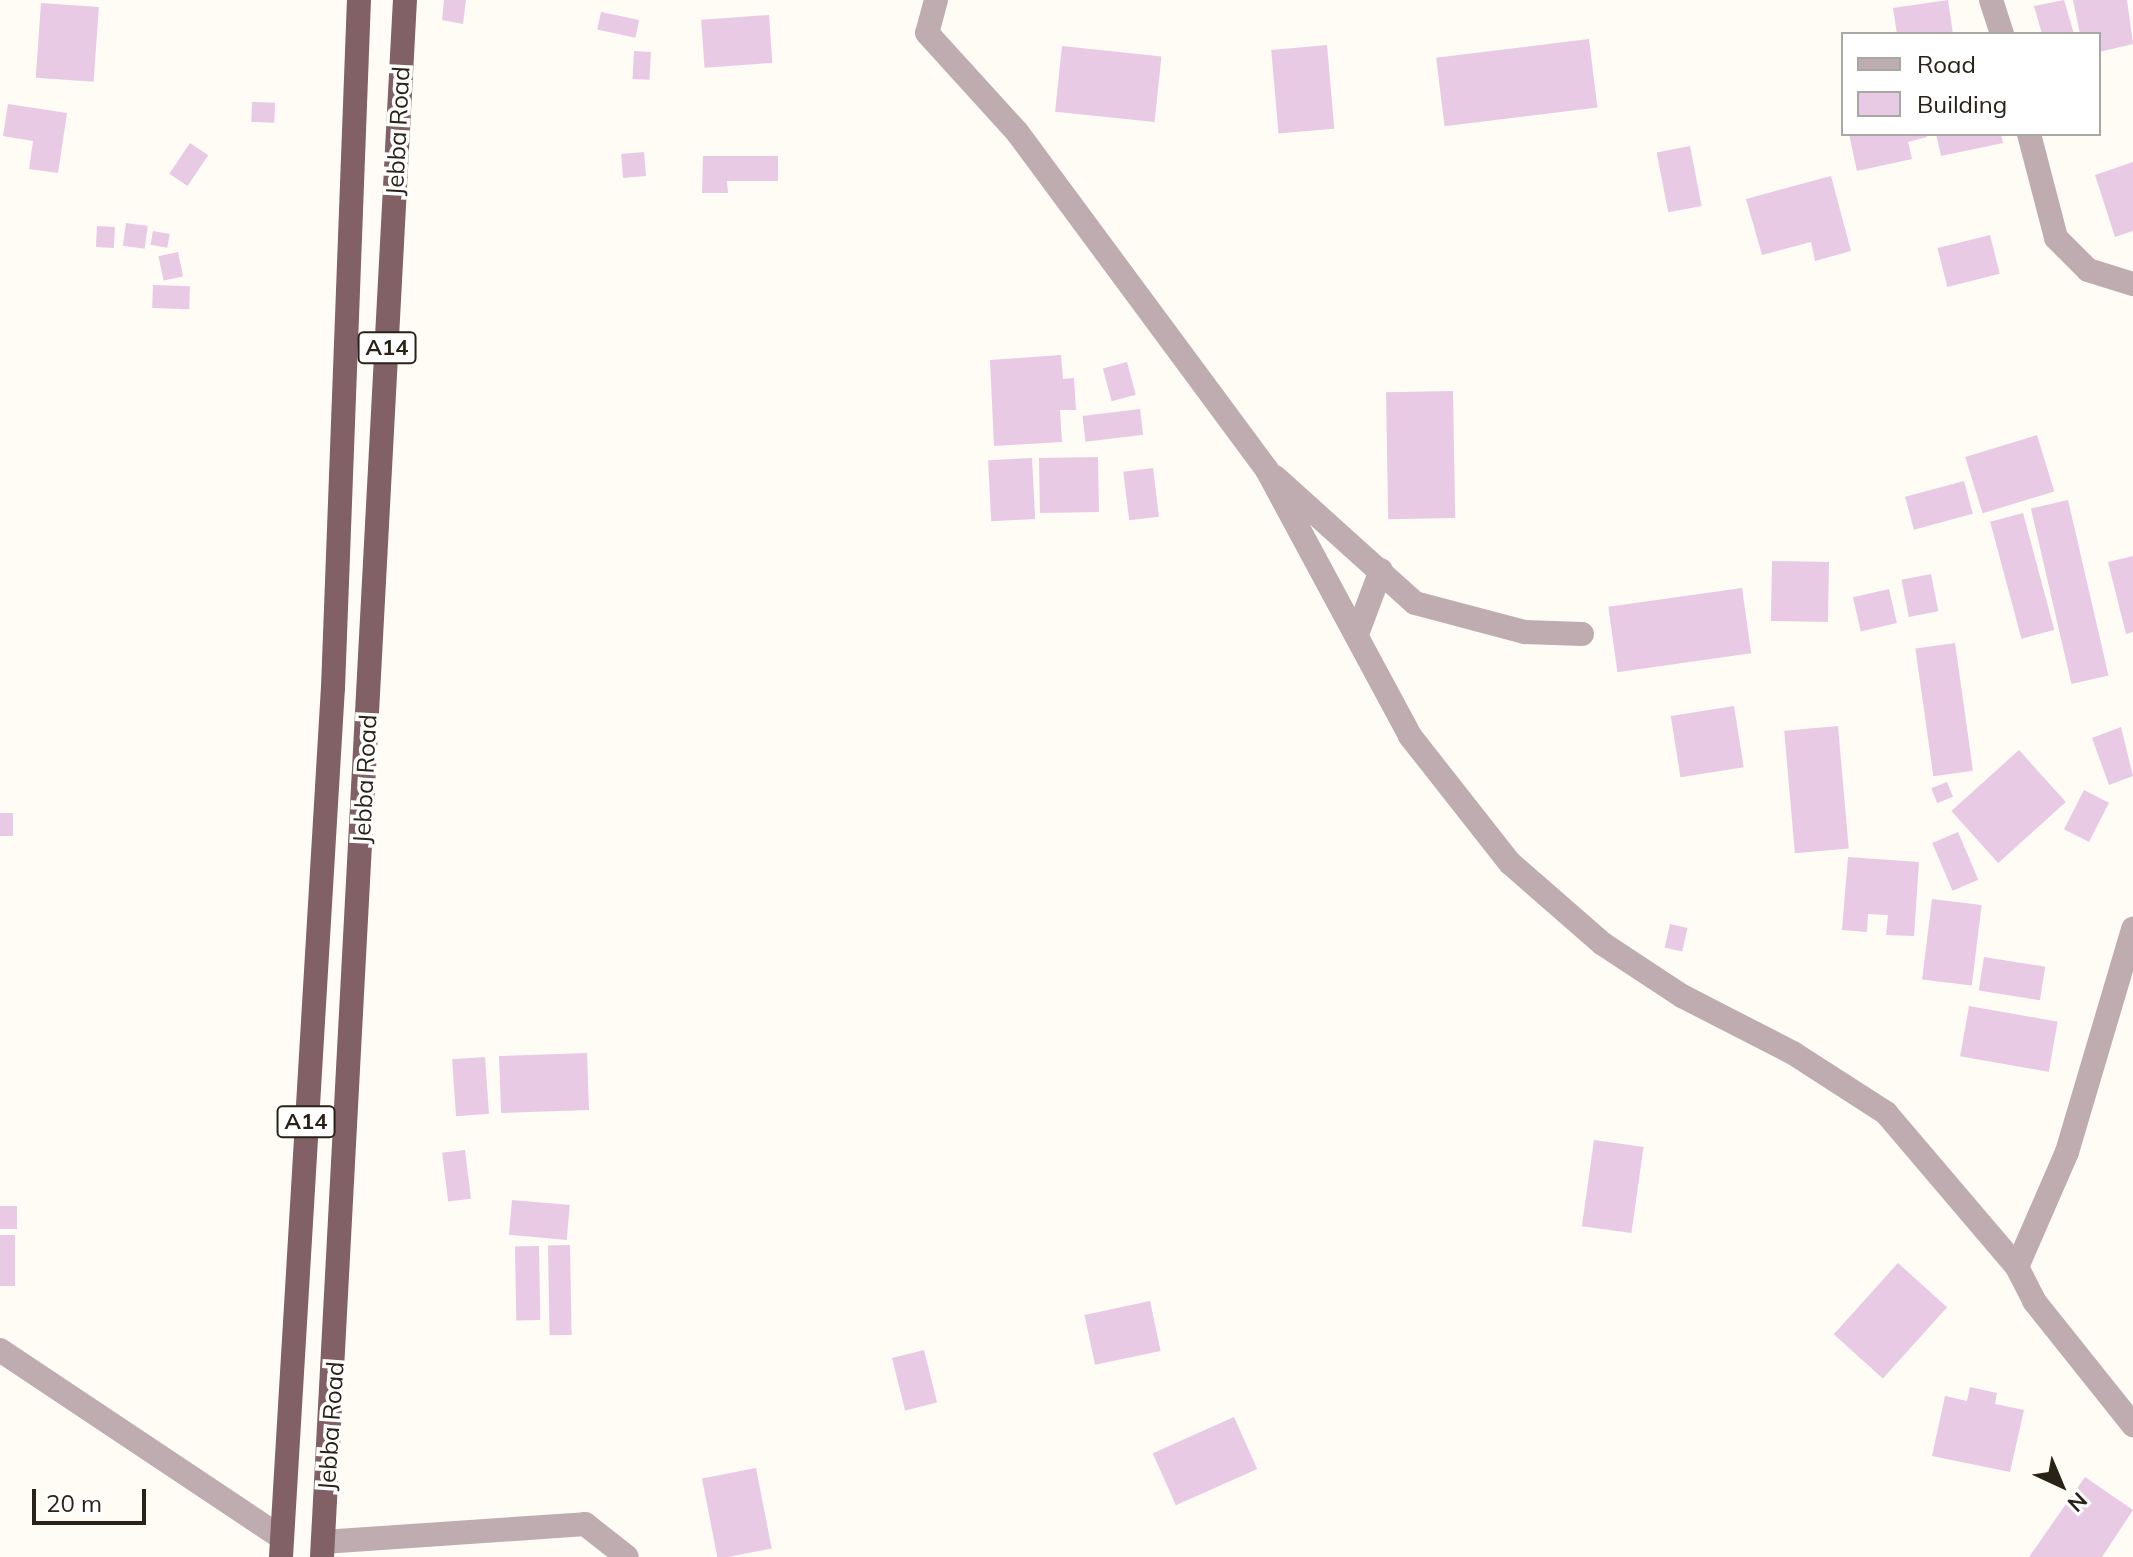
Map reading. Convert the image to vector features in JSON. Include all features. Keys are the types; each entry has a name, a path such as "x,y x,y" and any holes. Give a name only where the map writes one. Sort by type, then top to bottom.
{"highway":[{"name":"Jebba Road","path":"282,1548 333,688 359,0"},
{"name":"Jebba Road","path":"322,1549 405,0"}],"street":[{"path":"936,0 927,33 1017,132 1267,470 1410,736 1510,863 1603,944 1669,988 1821,1068 1886,1113 2017,1267 2034,1301 2133,1425"},
{"path":"1991,0 2001,32"},
{"path":"2030,136 2056,238 2088,270 2133,284"},
{"path":"1267,470 1415,603 1525,632 1582,634"},
{"path":"1357,634 1381,570"},
{"path":"2017,1267 2067,1152 2126,971 2133,929"},
{"path":"0,1350 282,1548"},
{"path":"322,1549 585,1524 627,1557"}],"building":[{"path":"444,0 466,0 463,24 442,20"},
{"path":"1948,0 1953,32 1897,32 1893,8"},
{"path":"2064,0 2073,32 2041,32 2034,6"},
{"path":"2073,0 2127,0 2133,44 2101,52 2101,32 2080,32"},
{"path":"41,3 99,7 94,82 36,78"},
{"path":"601,12 639,20 635,38 597,30"},
{"path":"769,15 772,63 705,68 701,20"},
{"path":"1589,39 1597,107 1445,126 1436,58"},
{"path":"1327,45 1334,129 1279,134 1271,50"},
{"path":"1062,46 1161,56 1155,122 1055,112"},
{"path":"634,51 651,52 650,80 633,79"},
{"path":"252,102 275,103 274,123 251,122"},
{"path":"8,104 67,113 58,173 29,169 33,141 3,136"},
{"path":"1849,136 1927,136 1908,142 1912,159 1857,171"},
{"path":"1936,136 2001,136 2003,143 1941,156"},
{"path":"190,143 208,155 188,186 169,174"},
{"path":"1690,146 1702,206 1668,212 1657,152"},
{"path":"644,152 646,176 623,178 621,154"},
{"path":"703,156 778,156 778,181 727,181 728,193 702,193"},
{"path":"2133,162 2133,231 2115,237 2095,175"},
{"path":"1831,176 1851,251 1815,261 1811,242 1762,255 1746,199"},
{"path":"126,223 148,226 145,249 123,246"},
{"path":"97,226 115,227 114,248 96,247"},
{"path":"153,231 170,234 167,248 151,245"},
{"path":"1990,235 2000,274 1947,287 1938,248"},
{"path":"178,252 183,276 164,281 158,256"},
{"path":"153,285 190,286 189,309 152,308"},
{"path":"1061,355 1063,379 1074,378 1076,410 1060,410 1062,442 994,446 990,360"},
{"path":"1127,362 1136,395 1112,401 1103,368"},
{"path":"1453,391 1455,518 1388,519 1386,392"},
{"path":"1140,409 1143,435 1086,442 1082,416"},
{"path":"2037,435 2054,491 1983,513 1965,457"},
{"path":"1098,457 1099,512 1040,513 1039,458"},
{"path":"1032,458 1035,519 991,521 988,460"},
{"path":"1153,468 1159,517 1129,520 1123,472"},
{"path":"1964,481 1973,514 1914,530 1905,497"},
{"path":"2068,500 2108,675 2071,684 2031,509"},
{"path":"2023,513 2054,630 2021,639 1990,522"},
{"path":"2133,556 2133,632 2126,634 2108,562"},
{"path":"1772,561 1829,562 1828,622 1771,621"},
{"path":"1931,574 1938,611 1909,617 1902,580"},
{"path":"1742,588 1751,653 1617,672 1608,607"},
{"path":"1889,589 1897,623 1861,631 1853,597"},
{"path":"1955,643 1973,771 1933,776 1915,649"},
{"path":"1734,706 1744,767 1680,777 1671,716"},
{"path":"1838,726 1849,849 1795,853 1784,731"},
{"path":"2121,727 2133,776 2109,785 2092,738"},
{"path":"2019,750 2066,802 1998,863 1951,811"},
{"path":"1947,782 1953,797 1937,803 1931,788"},
{"path":"2084,790 2109,803 2089,842 2064,829"},
{"path":"0,813 13,813 13,836 0,836"},
{"path":"1958,832 1978,880 1953,891 1932,843"},
{"path":"1848,857 1919,862 1914,936 1886,935 1888,915 1868,914 1867,932 1842,930"},
{"path":"1932,899 1982,905 1972,985 1922,979"},
{"path":"1670,924 1688,928 1682,951 1665,947"},
{"path":"1984,957 2045,967 2040,1000 1979,991"},
{"path":"1969,1006 2058,1022 2049,1072 1960,1056"},
{"path":"587,1053 589,1110 501,1113 499,1056"},
{"path":"485,1057 489,1114 456,1116 452,1059"},
{"path":"1594,1140 1644,1147 1631,1233 1582,1226"},
{"path":"465,1150 471,1199 448,1201 442,1153"},
{"path":"512,1200 570,1205 567,1240 509,1235"},
{"path":"0,1206 17,1206 17,1229 0,1229"},
{"path":"0,1235 15,1235 15,1286 0,1286"},
{"path":"548,1245 570,1245 572,1335 550,1335"},
{"path":"515,1246 539,1246 540,1320 516,1320"},
{"path":"1898,1263 1947,1307 1883,1379 1834,1334"},
{"path":"1150,1301 1161,1351 1095,1365 1084,1315"},
{"path":"924,1350 937,1402 905,1410 892,1358"},
{"path":"1970,1387 1997,1393 1995,1404 2024,1410 2010,1472 1932,1456 1945,1396 1967,1401"},
{"path":"1234,1417 1257,1469 1176,1505 1153,1453"},
{"path":"756,1468 772,1548 717,1557 702,1478"},
{"path":"2085,1477 2133,1510 2102,1557 2029,1557"}]}
